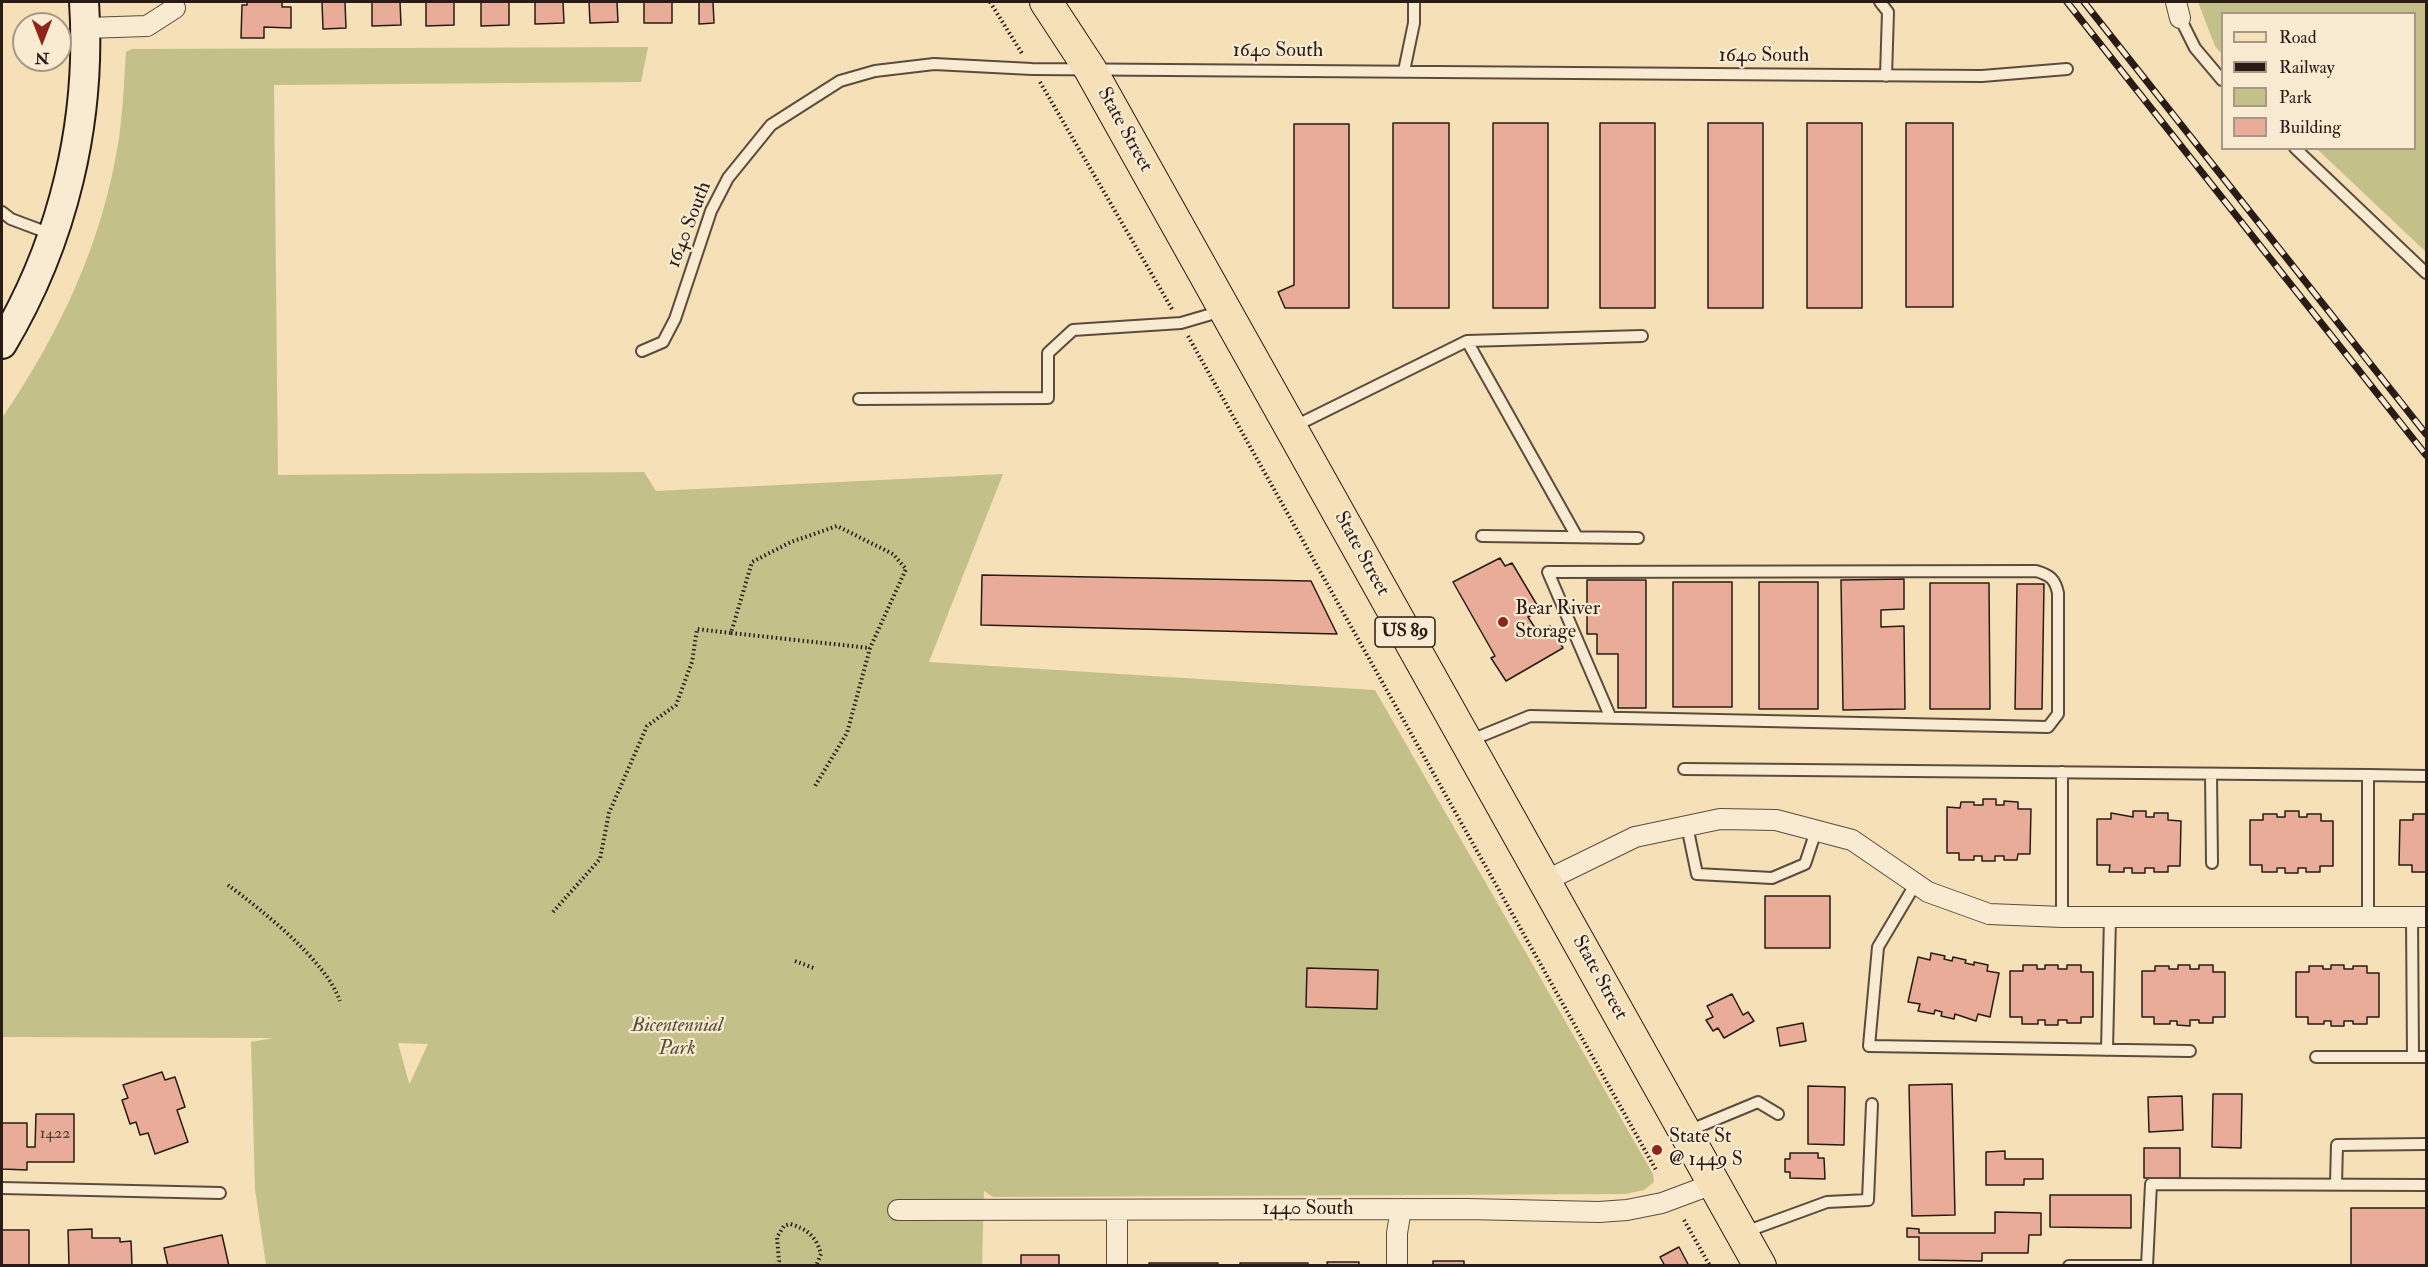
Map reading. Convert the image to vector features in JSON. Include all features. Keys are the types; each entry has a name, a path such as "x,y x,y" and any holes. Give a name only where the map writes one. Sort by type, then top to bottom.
{"main road":[{"name":"State Street","path":"1046,2 1090,69 1760,1266"}],"street":[{"path":"2,344 22,310 54,235 76,155 82,104 85,15 147,26 175,8"},
{"path":"1545,881 1635,837 1720,819 1776,820 1852,840 1928,892 1989,914 2062,917 2419,917"},
{"name":"1440 South","path":"898,1210 1627,1210 1674,1200 1713,1184"},
{"path":"1397,1266 1397,1233 1401,1209"},
{"path":"1117,1210 1117,1266"}],"lane":[{"path":"1404,71 1414,23 1414,2"},
{"path":"1880,2 1888,12 1886,76"},
{"path":"2178,10 2195,48 2221,78"},
{"name":"1640 South","path":"642,351 663,342 675,320 711,211 728,178 771,125 840,81 875,71 934,64 1032,69 1886,76 1982,76 2067,69"},
{"path":"2297,150 2427,273"},
{"path":"2,212 11,219 54,235"},
{"path":"859,399 1048,398 1048,353 1073,330 1181,323 1225,310"},
{"path":"1291,428 1467,340 1642,336"},
{"path":"1467,340 1577,537"},
{"path":"1482,536 1638,538"},
{"path":"1466,742 1530,716 2048,727 2058,714 2058,593 2056,581 2047,574 2036,571 1548,572 1610,716"},
{"path":"1684,769 2427,776"},
{"path":"2062,772 2062,917"},
{"path":"2211,774 2212,863"},
{"path":"2368,775 2368,917"},
{"path":"1687,826 1697,874 1772,879 1805,864 1816,831"},
{"path":"1916,884 1878,947 1869,1046 2190,1051"},
{"path":"2107,1050 2110,917"},
{"path":"2413,1057 2419,917"},
{"path":"2316,1057 2427,1057"},
{"path":"1685,1132 1758,1102 1778,1114"},
{"path":"1742,1233 1827,1202 1868,1200 1872,1104"},
{"path":"2336,1184 2337,1145 2427,1144"},
{"path":"2069,1266 2146,1266 2151,1184 2427,1185"},
{"path":"2,1188 220,1193"}],"path":[{"path":"990,2 1032,69 1181,323 1656,1170"},
{"path":"731,633 752,562 791,542 837,526 893,554 906,569 870,648 847,733 815,786"},
{"path":"553,912 600,859 609,813 647,726 676,705 692,662 697,629 870,648"},
{"path":"228,885 265,912 325,971 340,1001"},
{"path":"795,960 816,969"},
{"path":"1684,1220 1710,1266"},
{"path":"777,1266 779,1261 777,1237 784,1226 790,1224 804,1228 818,1244 821,1254 816,1266"}],"green space":[{"path":"2198,2 2426,2 2426,252 2318,150 2416,150 2416,12 2221,12 2221,53 2215,46"},
{"name":"Bicentennial Park","path":"648,47 641,82 274,85 278,475 644,472 656,491 1003,474 929,662 1375,690 1653,1174 1654,1182 1644,1190 1626,1194 993,1197 984,1191 982,1265 266,1265 255,1189 251,1042 273,1038 2,1037 2,418 23,386 60,319 90,250 112,176 119,138 126,52 132,49","holes":["398,1043 428,1044 410,1083 409,1083"]}],"building":[{"path":"247,2 282,2 282,7 291,7 291,28 264,27 264,38 241,38 242,5 247,5"},
{"path":"322,2 345,2 346,28 323,29"},
{"path":"372,2 400,2 401,25 372,26"},
{"path":"426,2 454,2 454,25 426,26"},
{"path":"481,2 509,2 509,25 481,26"},
{"path":"535,2 563,2 564,23 535,24"},
{"path":"589,2 617,2 618,22 590,23"},
{"path":"644,2 672,2 672,23 644,23"},
{"path":"699,2 713,2 714,23 699,24"},
{"path":"1393,123 1449,123 1449,308 1393,308"},
{"path":"1493,123 1548,123 1548,308 1493,308"},
{"path":"1600,123 1655,123 1655,308 1600,308"},
{"path":"1708,123 1763,123 1763,308 1708,308"},
{"path":"1807,123 1862,123 1862,308 1807,308"},
{"path":"1906,123 1953,123 1953,307 1906,307"},
{"path":"1294,124 1349,124 1349,308 1285,308 1278,292 1294,285"},
{"name":"Bear River Storage","path":"1500,558 1505,566 1512,563 1540,610 1528,617 1537,631 1550,626 1563,648 1506,681 1491,658 1495,656 1453,582"},
{"path":"982,575 1311,581 1337,634 981,625"},
{"path":"1904,579 1904,609 1881,610 1881,627 1904,626 1905,709 1843,710 1841,580"},
{"path":"1587,580 1646,580 1646,708 1618,708 1618,654 1597,654 1597,634 1587,634"},
{"path":"1673,582 1732,582 1732,707 1673,707"},
{"path":"1759,582 1818,582 1818,709 1759,709"},
{"path":"1930,583 1989,583 1990,709 1930,709"},
{"path":"2017,584 2044,584 2042,709 2015,709"},
{"path":"1983,799 1996,799 1996,805 2004,805 2004,801 2018,802 2018,809 2031,809 2030,854 2018,854 2017,860 2004,860 2004,856 1995,856 1995,861 1982,861 1982,856 1974,856 1974,860 1959,860 1959,853 1947,853 1947,807 1960,808 1961,802 1983,805"},
{"path":"2133,811 2146,811 2146,817 2154,817 2154,813 2168,813 2168,820 2181,821 2180,866 2168,866 2168,872 2154,872 2154,868 2145,868 2145,873 2132,873 2132,868 2124,868 2124,872 2109,872 2110,865 2097,865 2097,819 2111,819 2111,813 2133,817"},
{"path":"2285,811 2299,811 2299,817 2307,817 2307,814 2321,814 2321,821 2333,821 2333,866 2320,866 2320,872 2306,872 2306,868 2298,868 2298,873 2285,873 2285,868 2277,868 2277,872 2262,872 2262,865 2250,865 2250,820 2263,820 2263,814 2277,814 2277,817 2285,817"},
{"path":"2413,814 2426,814 2426,872 2412,872 2412,865 2399,865 2400,820 2413,820"},
{"path":"1765,896 1830,896 1830,948 1765,948"},
{"path":"1931,953 1945,956 1944,959 1952,961 1953,957 1966,960 1965,963 1988,965 1987,971 1999,973 1990,1017 1978,1014 1976,1021 1955,1014 1954,1019 1941,1016 1942,1012 1935,1010 1934,1014 1918,1011 1920,1004 1908,1002 1918,957 1930,960"},
{"path":"2023,965 2037,965 2037,969 2045,969 2045,965 2058,965 2058,969 2067,969 2067,965 2081,965 2081,972 2093,972 2093,1017 2081,1017 2081,1023 2067,1023 2067,1020 2058,1020 2058,1025 2045,1025 2045,1020 2038,1020 2038,1024 2022,1024 2022,1017 2010,1017 2010,971 2023,971"},
{"path":"2178,965 2190,965 2190,969 2199,969 2199,965 2213,965 2213,972 2225,972 2225,1017 2213,1017 2213,1023 2199,1023 2199,1020 2190,1020 2190,1026 2177,1025 2177,1021 2170,1021 2170,1024 2154,1024 2154,1017 2142,1017 2142,971 2155,971 2155,966 2169,966 2169,969 2178,969"},
{"path":"2331,965 2344,965 2344,969 2353,969 2353,966 2367,966 2367,973 2379,973 2379,1017 2367,1017 2367,1024 2353,1024 2353,1021 2344,1021 2344,1026 2331,1026 2331,1021 2324,1021 2324,1024 2308,1024 2308,1017 2296,1017 2296,972 2309,972 2309,966 2323,966 2323,969 2331,969"},
{"path":"1307,968 1378,970 1377,1009 1306,1007"},
{"path":"1732,994 1743,1015 1748,1012 1754,1021 1724,1038 1718,1028 1713,1031 1706,1020 1713,1017 1707,1006"},
{"path":"1803,1023 1806,1041 1780,1046 1777,1028"},
{"path":"162,1072 165,1080 175,1077 185,1107 177,1110 188,1142 155,1154 148,1133 140,1135 136,1122 130,1124 122,1100 128,1098 123,1085"},
{"path":"1952,1084 1955,1215 1912,1216 1909,1085"},
{"path":"1808,1086 1845,1087 1844,1145 1808,1144"},
{"path":"2213,1094 2242,1094 2241,1148 2212,1147"},
{"path":"2182,1096 2183,1130 2149,1132 2148,1097"},
{"path":"36,1114 74,1114 74,1162 27,1162 27,1170 2,1169 2,1123 27,1123 27,1147 35,1147"},
{"path":"2144,1148 2180,1148 2180,1178 2144,1178"},
{"path":"2005,1151 2005,1159 2043,1159 2043,1179 2024,1179 2024,1185 1986,1185 1986,1152"},
{"path":"1790,1153 1818,1153 1818,1158 1824,1158 1825,1179 1790,1178 1790,1172 1785,1172 1785,1159 1790,1159"},
{"path":"2050,1195 2131,1195 2131,1228 2050,1227"},
{"path":"2351,1208 2426,1208 2426,1266 2351,1266"},
{"path":"1995,1212 2041,1213 2041,1235 2029,1235 2028,1253 1982,1253 1982,1261 1919,1260 1919,1237 1907,1237 1907,1228 1919,1229 1919,1233 1995,1233"},
{"path":"92,1229 92,1238 120,1238 120,1242 131,1241 132,1266 69,1266 68,1230"},
{"path":"2,1230 29,1230 29,1266 2,1266"},
{"path":"222,1235 229,1266 168,1266 164,1248"},
{"path":"1679,1247 1689,1266 1665,1266 1660,1257"},
{"path":"1021,1255 1059,1255 1059,1266 1021,1266"},
{"path":"1433,1261 1464,1261 1464,1266 1433,1266"},
{"path":"1327,1262 1359,1262 1359,1266 1328,1266"},
{"path":"1149,1263 1218,1263 1218,1266 1149,1266"},
{"path":"1240,1263 1308,1263 1308,1266 1240,1266"}],"railway":[{"path":"2067,2 2426,455"},
{"path":"2084,2 2426,434"}],"place":[{"name":"Bear River Storage","path":"1503,622"},
{"name":"State St @ 1449 S","path":"1657,1150"}]}
